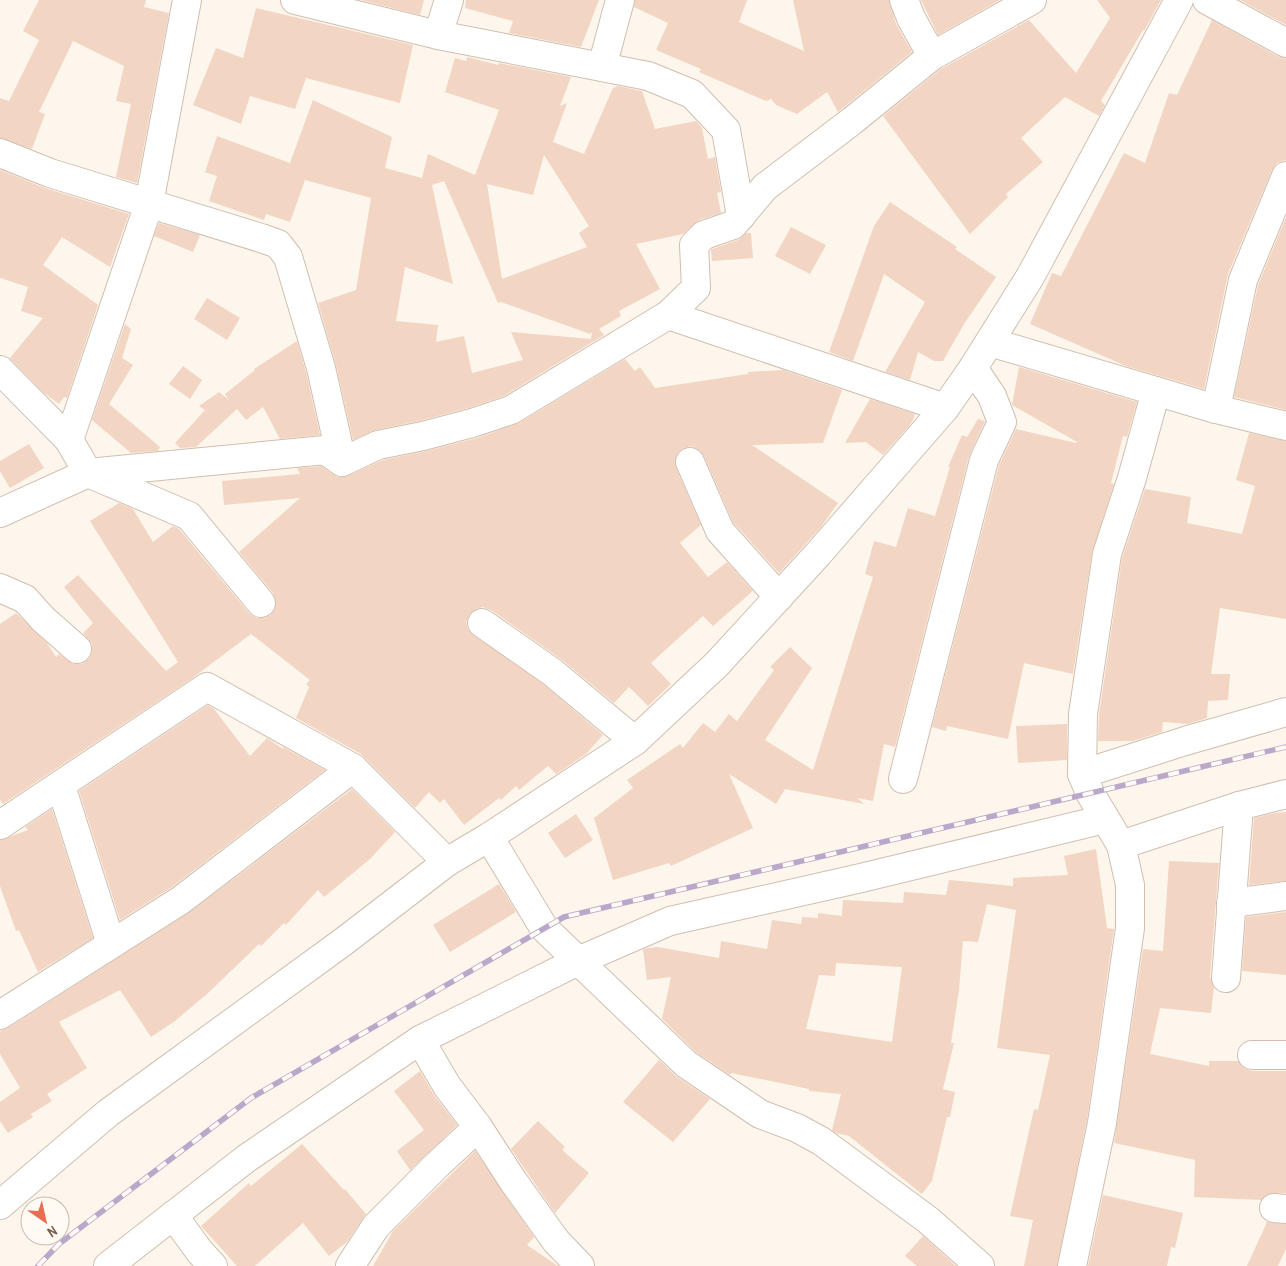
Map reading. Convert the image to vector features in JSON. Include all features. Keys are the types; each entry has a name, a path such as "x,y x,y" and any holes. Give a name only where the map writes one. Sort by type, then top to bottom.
{"street":[{"path":"69,440 148,204 187,0"},
{"path":"295,0 438,35 648,76 692,94 726,130 742,216"},
{"path":"438,35 449,0"},
{"path":"602,67 620,0"},
{"path":"904,0 911,18 932,56"},
{"path":"342,462 378,445 423,436 511,410 668,315 696,288 694,245 704,234 733,225 765,187 852,121 932,56 1032,0"},
{"path":"0,1205 108,1113 343,942 447,862 489,837 635,742 717,664 945,408 973,368 1030,277 1179,0"},
{"path":"1206,0 1286,43"},
{"path":"0,153 50,173 278,244 288,257 321,368 342,462"},
{"path":"1216,409 1243,280 1286,176"},
{"path":"668,315 945,408"},
{"path":"990,342 1216,409 1286,426"},
{"path":"902,779 984,460 1002,422 992,396 973,368"},
{"path":"0,370 69,440 88,473 189,516 261,603"},
{"path":"1072,1266 1102,1123 1130,928 1130,885 1121,846 1090,793 1082,774 1083,714 1107,554 1132,478 1156,391"},
{"path":"0,513 88,473 325,450 342,462"},
{"path":"690,462 720,531 779,596"},
{"path":"0,588 26,599 43,619 77,649"},
{"path":"482,623 552,672 635,742"},
{"path":"0,825 207,687 353,768 447,862"},
{"path":"1082,774 1185,741 1286,712"},
{"path":"0,1013 181,900 353,768"},
{"path":"60,786 111,944"},
{"path":"1121,846 1239,806 1286,794"},
{"path":"1226,978 1239,806"},
{"path":"108,1266 247,1158 420,1040 578,961 670,921 861,878 1105,819"},
{"path":"489,837 544,928 686,1064 760,1114 798,1128 821,1141 928,1220 980,1266"},
{"path":"1231,903 1286,896"},
{"path":"420,1040 447,1086 478,1127 513,1181 556,1241 580,1266"},
{"path":"1252,1055 1286,1055"},
{"path":"350,1266 376,1226 478,1127"},
{"path":"173,1215 200,1252 213,1266"}],"building":[{"path":"39,0 146,0 144,7 169,13 137,183 116,177 131,104 116,101 124,66 73,41 39,112 45,114 32,149 0,138 0,98 9,101 39,40 23,31"},
{"path":"361,0 424,0 420,15"},
{"path":"466,0 599,0 581,47 509,33 513,21 465,8"},
{"path":"635,0 747,0 739,22 804,51 793,0 889,0 896,24 912,52 838,112 827,92 797,114 776,105 771,99 766,101 699,72 701,69 656,50 668,23 634,7"},
{"path":"921,0 1000,0 938,35"},
{"path":"1097,0 1161,0 1101,101 1105,105 1099,116 1065,97 1021,138 1043,162 1006,194 1008,197 970,234 883,116 941,69 1029,20 1076,73 1110,18"},
{"path":"1240,0 1286,0 1286,25"},
{"path":"256,8 413,45 400,103 306,78 295,109 250,96 241,124 193,105 216,48 243,58"},
{"path":"1212,20 1286,59 1286,160 1277,163 1272,170 1228,274 1204,389 1126,366 1030,324 1052,273 1061,276 1124,153 1145,163 1169,93 1177,95"},
{"path":"467,57 498,65 499,63 571,77 560,106 567,103 553,142 584,154 613,88 618,86 642,91 655,129 696,121 702,128 708,159 715,157 721,192 717,193 721,213 699,220 683,234 636,244 660,289 619,311 621,316 599,329 604,335 504,396 419,421 375,430 353,440 336,365 318,303 356,290 371,198 305,180 290,222 266,214 264,220 209,201 217,176 205,172 217,136 290,163 313,100 392,137 385,168 422,178 428,154 475,175 499,110 445,92 455,58 466,61","holes":["544,155 589,226 579,233 587,247 502,279 487,184 533,195","444,181 498,303 501,302 590,334 592,332 591,339 511,332 523,360 472,373 464,336 436,342 438,325 396,321 405,267 453,284 432,185"]},
{"path":"0,170 45,188 129,214 110,267 62,237 43,265 98,305 67,398 64,397 59,404 43,392 10,358 43,318 21,311 28,287 0,278"},
{"path":"890,202 957,247 955,249 996,277 964,324 943,361 934,361 918,352 910,380 885,372 925,302 884,274 853,361 829,352 874,226"},
{"path":"1286,217 1286,410 1234,397 1258,285"},
{"path":"159,223 200,235 193,252 154,236"},
{"path":"791,227 826,245 810,274 775,256"},
{"path":"747,233 751,233 753,258 712,261 712,249 738,240"},
{"path":"207,298 240,318 227,340 194,319"},
{"path":"125,324 131,329 122,358 133,365 109,404 160,447 158,451 131,453 92,420"},
{"path":"297,341 320,435 280,439 263,407 246,420 237,409 196,447 180,448 175,443 205,410 199,406 219,392 229,400 225,394 254,369"},
{"path":"625,359 635,371 640,367 655,388 748,374 748,372 783,370 842,390 823,443 752,445 838,503 821,527 779,573 733,522 700,450 691,446 678,452 675,460 676,468 701,525 680,543 708,577 727,562 753,591 713,626 703,616 651,663 671,684 648,706 629,687 614,703 561,659 491,610 483,607 476,609 470,614 466,622 468,629 473,635 543,684 603,735 586,754 556,774 548,766 519,790 516,786 501,800 499,798 464,825 444,799 440,803 429,792 415,808 361,754 296,718 309,687 306,684 310,680 251,634 191,679 3,804 0,800 0,624 16,613 47,643 56,657 59,654 73,664 82,664 89,659 92,652 92,644 83,633 93,623 64,587 78,575 166,671 178,662 90,521 119,503 133,509 153,542 173,526 179,529 249,613 256,618 264,618 271,615 275,609 276,600 273,593 239,552 300,498 224,505 222,481 300,474 297,468 321,466 337,477 345,477 383,460 477,438 519,423"},
{"path":"183,366 202,380 190,399 169,384"},
{"path":"1019,367 1137,402 1127,437 1123,436 1111,483 1114,484 1092,552 1073,674 1024,663 1008,739 947,726 946,731 932,727 999,465 1016,429 1077,442 1012,405"},
{"path":"870,399 915,414 909,426 883,455 866,442 845,443"},
{"path":"978,419 985,421 969,456 895,747 884,744 873,801 857,798 864,804 785,789 776,804 729,774 753,828 671,866 669,863 613,880 594,818 633,788 627,780 680,744 683,748 703,723 715,732 729,714 737,721 774,670 770,667 790,647 812,668 765,740 813,770 873,577 865,574 874,541 896,547 908,508 935,516 950,467 948,467 962,435 967,437"},
{"path":"1249,433 1286,441 1286,619 1220,608 1211,674 1230,674 1228,700 1208,701 1207,718 1188,724 1163,722 1162,732 1133,741 1098,741 1099,715 1122,558 1145,489 1191,497 1187,523 1242,534 1255,486 1236,480"},
{"path":"29,444 44,468 10,488 0,471 0,461"},
{"path":"208,705 214,709 250,756 267,738 283,749 283,747 325,770 172,887 120,920 79,791"},
{"path":"1067,724 1067,760 1018,763 1016,726"},
{"path":"352,789 395,832 370,859 324,897 318,890 286,925 284,923 261,946 259,944 207,994 175,1021 151,1037 120,990 59,1022 87,1068 47,1094 52,1101 31,1114 33,1117 8,1133 0,1121 0,1102 20,1088 0,1054 0,1031 8,1028 190,912"},
{"path":"52,809 93,938 38,972 19,930 16,931 0,886 0,840 28,830 25,827"},
{"path":"1286,812 1286,881 1249,885 1254,818"},
{"path":"576,814 593,840 565,858 548,833"},
{"path":"1096,849 1107,928 1114,929 1087,1120 1057,1266 1024,1266 1033,1220 1010,1216 1034,1109 1038,1110 1050,1055 997,1048 1016,910 987,904 978,942 963,941 959,990 951,1043 954,1043 943,1089 955,1092 932,1181 922,1194 849,1136 832,1130 841,1094 809,1091 809,1089 731,1073 730,1075 696,1052 662,1019 671,977 647,980 643,950 647,948 658,947 719,958 721,941 767,949 772,920 801,924 802,917 818,918 818,913 842,916 843,900 903,903 904,892 946,895 949,880 1013,886 1013,878 1068,875 1064,856","holes":["836,963 902,967 892,1042 806,1029 819,975 835,976"]},
{"path":"1169,861 1219,863 1210,977 1214,987 1211,1013 1160,1008 1150,1054 1209,1066 1209,1061 1238,1061 1244,1068 1252,1071 1286,1071 1286,1193 1268,1194 1261,1200 1194,1197 1195,1160 1114,1143 1143,949 1163,951"},
{"path":"499,884 516,912 450,952 433,925"},
{"path":"1286,912 1286,975 1242,971 1246,917"},
{"path":"659,1060 677,1077 710,1099 673,1142 623,1102"},
{"path":"420,1071 434,1095 457,1125 410,1170 397,1151 424,1130 394,1091"},
{"path":"538,1121 565,1147 562,1150 589,1173 555,1213 511,1149"},
{"path":"302,1144 366,1214 347,1242 329,1256 303,1223 255,1266 237,1266 201,1226 249,1183 251,1186"},
{"path":"475,1151 534,1237 527,1245 558,1266 373,1266 393,1231"},
{"path":"1103,1195 1183,1213 1175,1248 1171,1247 1167,1266 1088,1266"},
{"path":"1267,1222 1286,1224 1286,1249 1278,1266 1247,1266"},
{"path":"923,1236 956,1266 917,1266 905,1256"}],"railway":[{"path":"38,1266 59,1244 251,1098 564,917 1286,747"}]}
